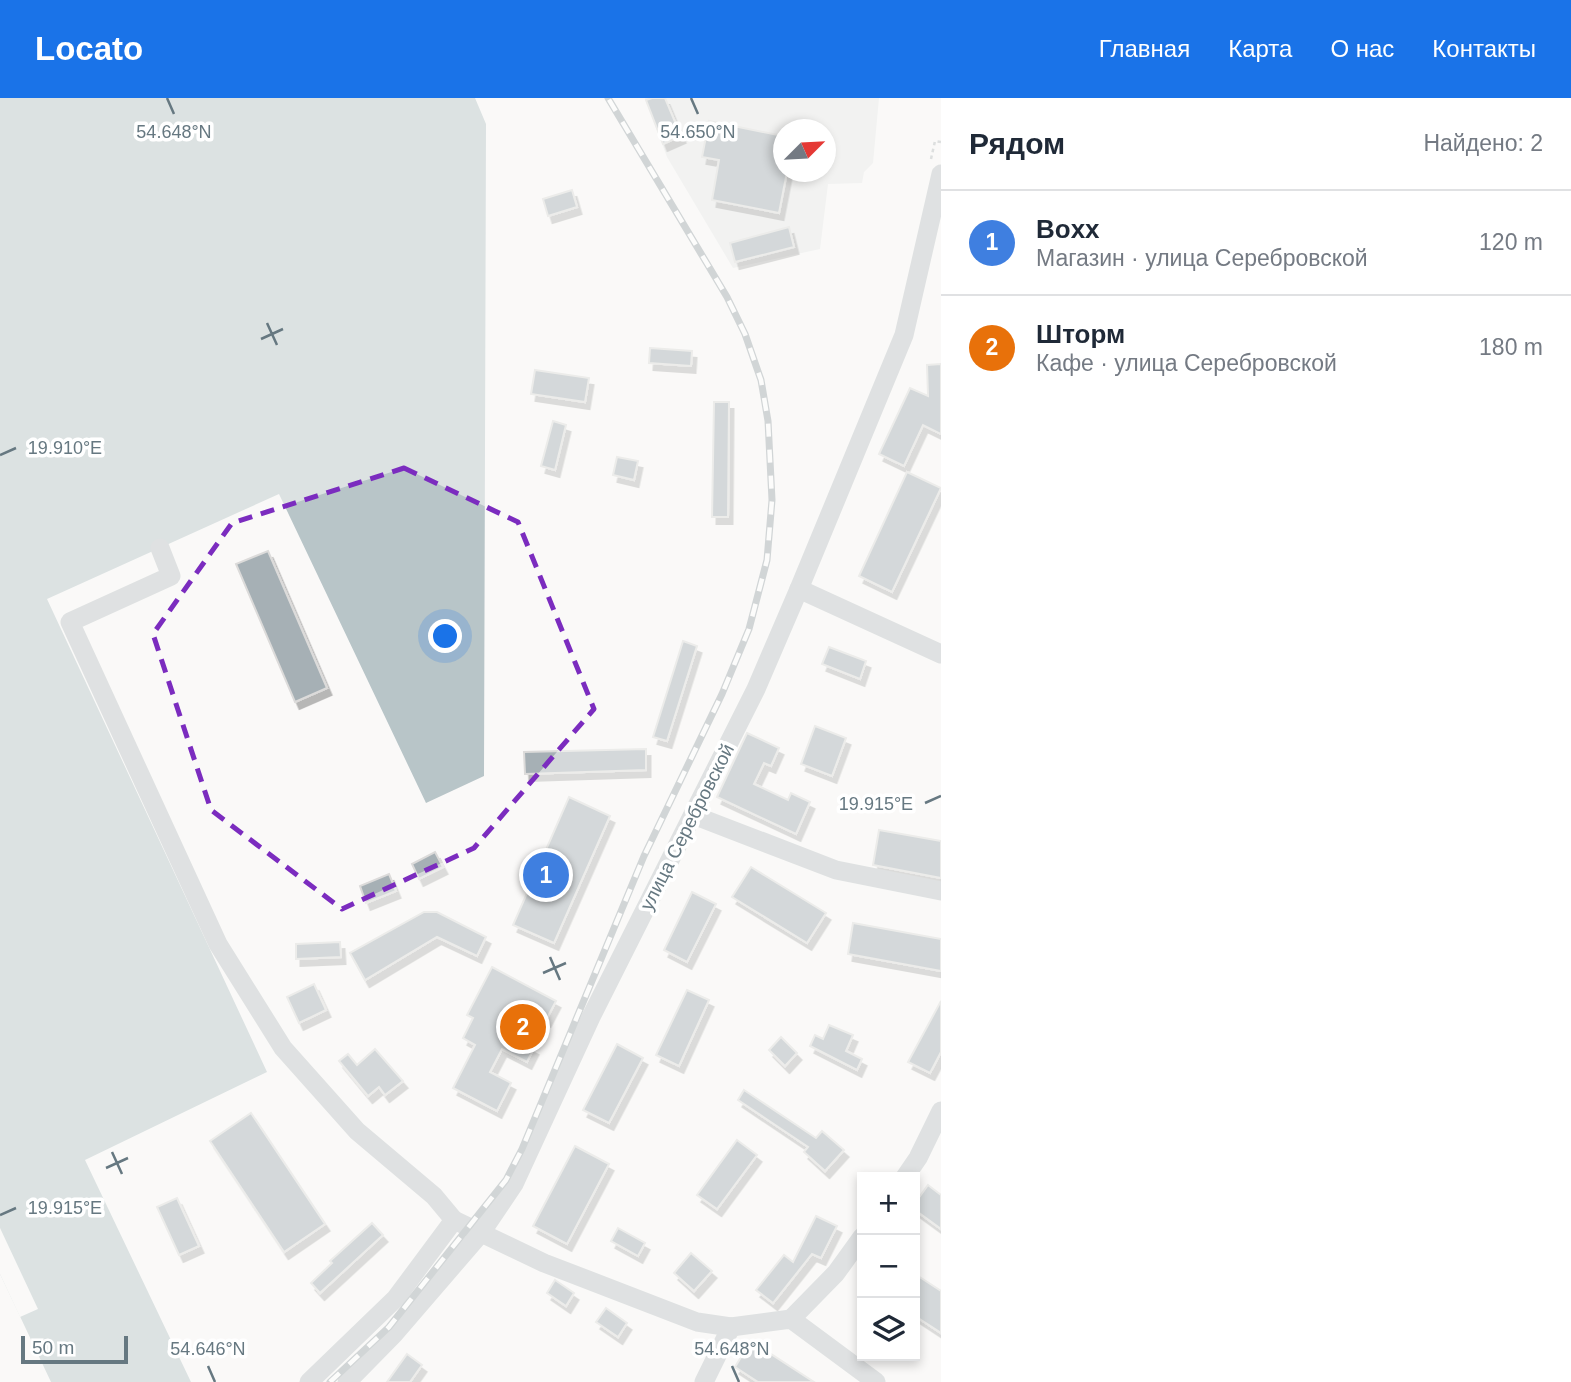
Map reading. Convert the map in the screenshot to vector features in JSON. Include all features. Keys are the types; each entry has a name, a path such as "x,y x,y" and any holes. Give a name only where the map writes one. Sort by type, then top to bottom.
{"street":[{"name":"улица Серебровской","path":"347,1382 394,1334 481,1233 514,1184 591,1017 756,689 799,589 904,335 941,174"},
{"path":"160,548 171,576 71,622 218,944 283,1048 357,1131 433,1195 454,1220 544,1263 697,1322 731,1328 791,1319 836,1273 857,1244"},
{"path":"799,589 941,654"},
{"path":"693,815 836,870 941,891"},
{"path":"908,1172 941,1111"},
{"path":"309,1382 396,1298 454,1220"},
{"path":"791,1319 876,1382"},
{"path":"704,1382 731,1328"}],"highlighted area":[{"path":"404,468 518,522 594,709 474,848 342,909 211,810 153,634 232,523"}],"shaded area":[{"path":"0,98 475,98 486,124 484,776 426,803 279,494 47,599 267,1072 85,1160 191,1382 51,1382 0,1274"},
{"path":"645,98 879,98 873,163 864,172 862,183 828,184 820,249 733,268 667,157"}],"pier":[{"path":"0,1228 38,1309 20,1317 0,1274"}],"building":[{"path":"665,98 681,136 663,144 646,100"},
{"path":"709,121 773,134 773,182 785,182 779,213 712,200 719,160 702,157"},
{"path":"572,190 577,207 548,216 543,199"},
{"path":"789,227 794,247 735,262 730,243"},
{"path":"650,348 692,351 691,366 649,363"},
{"path":"941,364 941,434 923,425 904,466 879,454 910,388 928,396 927,365"},
{"path":"535,370 589,378 585,402 531,394"},
{"path":"714,402 729,402 728,517 712,517"},
{"path":"553,421 566,425 555,470 541,466"},
{"path":"617,457 638,461 634,480 613,475"},
{"path":"907,472 941,488 892,592 859,576"},
{"path":"268,551 327,688 295,702 236,564"},
{"path":"683,641 697,646 667,741 653,737"},
{"path":"829,647 866,661 860,679 822,664"},
{"path":"815,726 846,738 832,776 801,764"},
{"path":"747,733 779,748 771,766 764,763 754,784 788,800 791,793 810,802 796,834 717,797"},
{"path":"646,749 646,770 525,774 524,752"},
{"path":"569,797 610,816 554,943 513,925"},
{"path":"879,830 941,841 941,878 873,865"},
{"path":"435,852 443,867 419,879 412,864"},
{"path":"751,867 826,913 807,943 732,897"},
{"path":"389,874 396,891 366,903 360,886"},
{"path":"692,892 716,904 687,962 664,950"},
{"path":"424,912 437,912 486,937 477,956 437,937 365,980 350,953"},
{"path":"853,923 941,939 941,971 848,954"},
{"path":"340,942 341,957 296,959 296,944"},
{"path":"492,967 556,1001 546,1020 538,1016 524,1043 534,1048 527,1062 502,1049 490,1072 511,1083 497,1111 453,1088 475,1045 463,1038 473,1018 467,1015"},
{"path":"314,984 326,1010 299,1023 287,997"},
{"path":"687,990 709,1000 679,1066 656,1055"},
{"path":"941,1001 941,1052 930,1073 908,1062"},
{"path":"829,1025 853,1035 846,1051 862,1059 857,1070 810,1046 815,1035 823,1039"},
{"path":"781,1037 797,1053 785,1066 769,1050"},
{"path":"617,1044 643,1058 609,1123 583,1110"},
{"path":"375,1049 403,1081 385,1095 379,1087 368,1096 339,1061 348,1054 357,1065"},
{"path":"744,1090 816,1138 822,1131 844,1150 825,1171 804,1152 808,1147 738,1100"},
{"path":"251,1113 325,1224 284,1252 210,1141"},
{"path":"737,1140 757,1155 717,1209 697,1195"},
{"path":"575,1146 609,1164 567,1244 533,1226"},
{"path":"928,1185 941,1195 941,1229 920,1214 920,1196"},
{"path":"177,1198 199,1246 179,1255 157,1207"},
{"path":"816,1216 837,1226 821,1258 812,1254 773,1303 756,1290 784,1255 793,1262"},
{"path":"372,1223 383,1235 320,1293 311,1283 332,1263 330,1261"},
{"path":"618,1228 645,1243 638,1256 611,1241"},
{"path":"691,1253 712,1271 694,1291 674,1273"},
{"path":"920,1277 941,1291 941,1333 920,1319"},
{"path":"555,1280 574,1293 566,1306 547,1293"},
{"path":"606,1308 627,1323 618,1337 596,1322"},
{"path":"751,1341 814,1382 758,1382 735,1367"},
{"path":"407,1354 422,1365 410,1382 387,1382"}],"railway":[{"path":"330,1382 389,1327 506,1180 522,1149 644,856 722,694 749,629 767,560 772,500 768,421 761,380 745,334 727,297 608,98"}],"place":[{"name":"Boxx","path":"546,875"},
{"name":"Шторм","path":"523,1027"}]}
